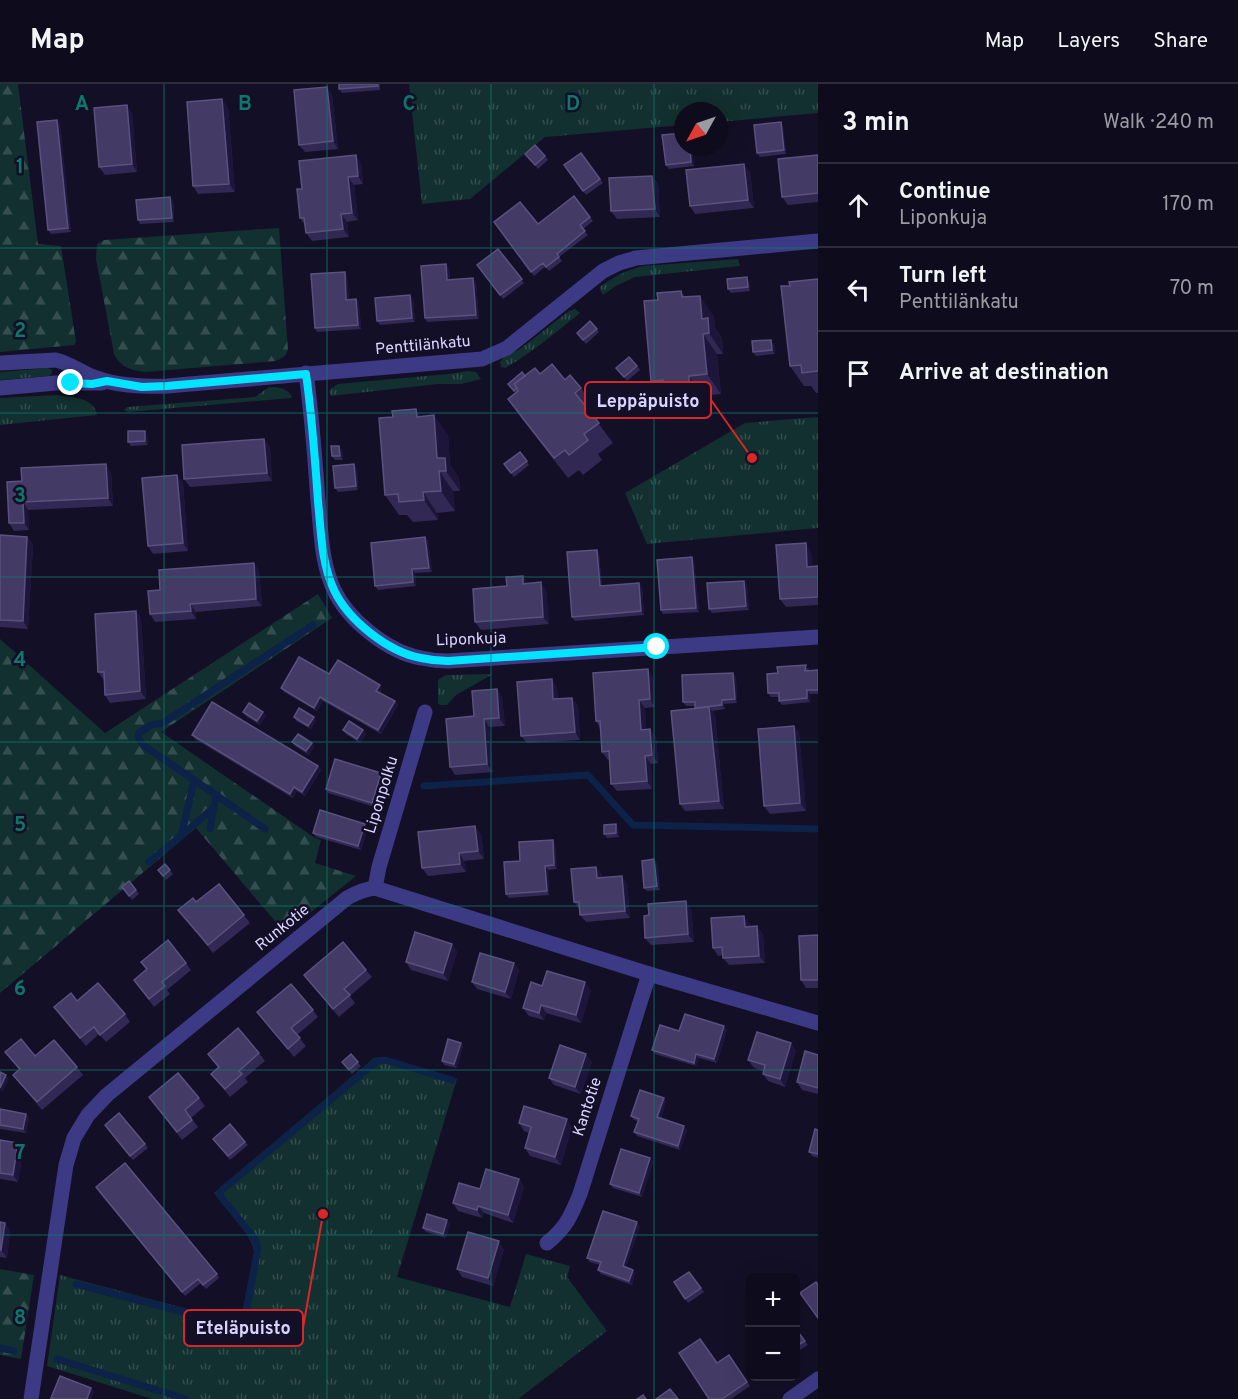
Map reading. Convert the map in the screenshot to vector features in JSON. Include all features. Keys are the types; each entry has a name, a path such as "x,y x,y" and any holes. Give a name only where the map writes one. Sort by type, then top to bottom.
{"street":[{"name":"Penttilänkatu","path":"0,363 56,360 107,381 134,386 167,386 482,359 507,348 603,271 619,263 636,258 818,241"},
{"name":"Liponkuja","path":"306,374 326,570 342,606 357,622 379,639 402,652 419,658 448,661 818,637"},
{"name":"Penttilänkatu","path":"0,388 56,383 92,384 107,381"},
{"name":"Liponpolku","path":"375,888 379,867 425,712"},
{"path":"375,888 649,974 818,1023"},
{"name":"Runkotie","path":"31,1399 66,1165 74,1138 88,1115 107,1095 347,898 375,888"},
{"name":"Kantotie","path":"547,1243 560,1233 572,1214 580,1194 649,974"},
{"path":"790,1399 818,1379"}],"green space":[{"path":"0,84 18,84 38,244 61,246 76,342 74,345 0,352"},
{"path":"409,84 818,84 818,113 728,121 728,102 674,102 674,126 545,137 470,199 422,204"},
{"path":"279,228 288,350 285,356 276,361 145,372 131,369 120,362 114,354 96,259 97,244 104,240"},
{"path":"738,259 740,266 635,277 604,294 600,288 621,274 643,266"},
{"path":"575,309 580,313 553,335 515,362 505,368 501,367 500,362 503,358 520,349 569,311"},
{"path":"48,368 52,372 48,376 0,380 0,372"},
{"path":"476,372 481,379 461,384 438,384 331,396 329,392 338,384"},
{"path":"269,387 285,390 292,397 128,412 124,410 127,407 255,397"},
{"path":"56,395 87,401 95,409 97,415 0,425 0,398"},
{"path":"818,417 818,528 647,544 625,493 745,423"},
{"path":"318,594 332,618 161,732 321,840 315,863 356,876 285,933 196,828 0,993 0,639 105,733"},
{"path":"493,674 456,695 447,705 438,703 438,681 446,675"},
{"path":"382,1057 457,1079 397,1277 510,1307 526,1254 570,1266 567,1277 607,1331 518,1399 152,1399 47,1366 60,1275 240,1323 254,1253 244,1230 214,1193 374,1058"},
{"path":"0,1269 34,1275 21,1359 0,1355"}],"building":[{"path":"339,84 377,84 378,86 339,89"},
{"path":"327,87 333,141 299,145 294,90"},
{"path":"222,99 229,184 193,186 187,102"},
{"path":"127,105 132,164 99,167 94,108"},
{"path":"57,120 68,228 48,230 37,122"},
{"path":"781,122 784,150 757,153 754,125"},
{"path":"674,134 674,156 691,156 691,162 666,165 662,135"},
{"path":"535,145 545,156 535,165 525,154"},
{"path":"581,153 600,179 583,191 564,165"},
{"path":"356,155 358,176 348,177 352,213 341,214 343,229 306,233 304,218 300,218 297,189 302,189 299,161"},
{"path":"818,155 818,193 782,197 778,159"},
{"path":"744,164 748,200 690,206 686,170"},
{"path":"652,176 655,209 611,211 609,178"},
{"path":"574,196 590,217 580,225 585,231 557,254 559,257 546,267 543,263 531,272 494,222 520,202 538,224"},
{"path":"170,197 172,218 138,220 136,200"},
{"path":"498,249 522,279 500,295 477,265"},
{"path":"446,264 447,280 473,278 476,315 425,318 421,266"},
{"path":"345,272 346,300 356,299 358,325 315,328 311,274"},
{"path":"747,277 748,287 728,289 727,279"},
{"path":"818,279 818,371 802,373 801,365 790,366 781,286 790,286 789,282"},
{"path":"681,291 682,297 700,296 702,319 708,318 709,333 703,334 707,374 689,376 689,385 663,387 663,380 651,381 644,301 658,300 657,293"},
{"path":"410,295 412,318 377,321 375,298"},
{"path":"590,321 597,329 583,340 577,333"},
{"path":"771,340 772,350 753,352 752,341"},
{"path":"629,357 637,366 624,377 616,368"},
{"path":"552,364 565,380 570,375 581,388 575,393 599,423 584,434 588,440 569,455 565,450 554,458 508,399 518,391 514,384 535,368 540,374"},
{"path":"522,372 525,376 514,384 517,388 514,391 508,384"},
{"path":"416,409 417,417 434,415 437,458 445,458 446,471 439,471 441,491 423,492 424,500 399,502 398,494 385,495 379,418 393,417 392,411"},
{"path":"128,431 145,431 145,441 128,442"},
{"path":"264,439 267,473 184,479 182,445"},
{"path":"331,446 339,446 340,456 332,456"},
{"path":"520,452 527,461 511,473 504,464"},
{"path":"106,464 108,498 23,502 24,523 9,523 7,482 22,481 21,468"},
{"path":"354,464 356,486 335,488 333,466"},
{"path":"177,475 183,543 148,546 142,478"},
{"path":"0,535 27,537 23,621 0,620"},
{"path":"425,537 429,568 412,569 413,582 375,586 371,543"},
{"path":"806,543 807,567 818,566 818,597 780,599 776,545"},
{"path":"597,550 600,586 639,583 641,611 572,617 567,552"},
{"path":"692,557 696,608 661,610 657,560"},
{"path":"254,563 256,599 190,604 191,611 150,614 148,591 160,590 159,570"},
{"path":"523,576 523,584 541,582 543,617 475,622 473,589 507,586 506,577"},
{"path":"744,581 746,606 709,609 707,583"},
{"path":"136,611 140,691 105,695 104,672 98,672 95,614"},
{"path":"299,657 329,674 338,660 380,685 376,691 395,701 378,730 320,697 314,708 281,688"},
{"path":"806,665 805,671 818,670 818,690 807,690 807,698 779,701 779,693 768,693 767,674 778,673 777,667"},
{"path":"648,669 650,699 639,700 641,730 650,729 652,755 645,756 647,781 611,784 609,751 602,752 600,721 596,721 593,673"},
{"path":"733,673 735,699 722,700 722,705 695,708 695,702 683,702 682,675"},
{"path":"552,679 553,699 572,698 575,732 521,736 517,682"},
{"path":"497,689 499,718 484,719 487,764 450,767 446,719 474,716 472,691"},
{"path":"212,702 318,766 302,792 294,787 290,794 192,735"},
{"path":"249,703 263,712 257,721 243,712"},
{"path":"709,707 719,801 680,804 671,711"},
{"path":"299,708 314,717 308,726 294,717"},
{"path":"349,721 363,730 357,739 343,730"},
{"path":"794,726 800,803 764,806 758,729"},
{"path":"298,734 312,743 306,751 292,742"},
{"path":"335,759 381,773 372,803 326,789"},
{"path":"320,810 365,824 358,846 313,833"},
{"path":"616,824 616,833 604,834 604,825"},
{"path":"475,826 478,851 459,853 460,864 422,868 418,832"},
{"path":"553,840 554,865 545,866 547,891 506,894 504,862 520,861 519,842"},
{"path":"654,859 657,886 644,888 642,861"},
{"path":"165,864 170,870 163,876 158,870"},
{"path":"596,867 597,878 622,876 625,911 580,915 579,902 574,902 571,869"},
{"path":"129,881 136,890 129,896 122,887"},
{"path":"219,884 244,915 208,945 178,910 193,898 196,902"},
{"path":"686,901 688,934 645,938 644,916 649,915 648,904"},
{"path":"744,916 745,927 757,926 759,956 723,958 722,947 713,948 711,918"},
{"path":"415,932 452,944 443,973 406,962"},
{"path":"818,935 818,980 801,980 799,936"},
{"path":"168,940 186,963 162,982 165,986 149,999 134,980 147,969 141,962"},
{"path":"343,942 366,970 344,989 350,995 333,1009 304,975"},
{"path":"480,953 514,963 505,992 472,982"},
{"path":"547,971 585,982 576,1015 541,1005 539,1013 523,1008 531,982 542,986"},
{"path":"98,983 125,1014 100,1035 94,1027 80,1038 54,1007 71,993 77,1001"},
{"path":"291,984 313,1010 291,1028 300,1038 288,1049 257,1012"},
{"path":"685,1014 724,1026 714,1059 696,1054 694,1063 652,1050 660,1025 679,1031"},
{"path":"238,1028 259,1053 239,1071 242,1074 225,1089 211,1074 219,1067 208,1054"},
{"path":"757,1032 791,1043 780,1079 763,1074 765,1065 748,1060"},
{"path":"21,1039 35,1056 54,1040 77,1067 37,1102 13,1075 20,1069 5,1052"},
{"path":"448,1039 461,1043 454,1064 442,1061"},
{"path":"560,1045 586,1054 575,1087 549,1078"},
{"path":"805,1051 818,1055 818,1088 797,1082"},
{"path":"351,1054 358,1062 349,1070 342,1062"},
{"path":"0,1072 6,1075 0,1088"},
{"path":"178,1073 199,1098 185,1110 192,1120 177,1132 149,1097"},
{"path":"640,1090 664,1098 657,1117 684,1126 678,1146 634,1132 639,1119 631,1116"},
{"path":"524,1106 567,1119 555,1157 525,1148 531,1127 519,1123"},
{"path":"0,1109 26,1114 23,1129 0,1125"},
{"path":"119,1113 145,1144 130,1156 105,1125"},
{"path":"230,1124 245,1142 228,1156 213,1139"},
{"path":"815,1129 818,1130 818,1154 809,1152"},
{"path":"0,1140 18,1143 13,1175 0,1173"},
{"path":"621,1149 650,1158 639,1193 610,1184"},
{"path":"125,1163 217,1274 203,1285 198,1279 182,1292 96,1187"},
{"path":"486,1169 519,1179 508,1215 478,1206 477,1210 453,1203 459,1183 480,1189"},
{"path":"603,1211 637,1222 623,1266 633,1270 629,1281 598,1270 601,1262 587,1258"},
{"path":"427,1214 447,1220 443,1234 423,1228"},
{"path":"0,1222 5,1223 1,1250 0,1250"},
{"path":"468,1232 499,1241 488,1278 457,1269"},
{"path":"689,1272 701,1288 685,1299 674,1282"},
{"path":"816,1282 818,1285 818,1318 800,1293"},
{"path":"800,1334 805,1341 800,1344"},
{"path":"700,1339 717,1363 729,1355 747,1382 722,1399 709,1399 679,1353"},
{"path":"60,1376 91,1388 87,1399 51,1398"},
{"path":"670,1389 678,1399 656,1399"}],"waterway":[{"path":"210,829 216,795 143,745 138,737 139,733 151,725 163,723 313,625"},
{"path":"424,786 588,775 633,825 818,829"},
{"path":"149,862 181,836 194,781"},
{"path":"216,795 265,829"},
{"path":"181,836 213,808"},
{"path":"76,1284 241,1327 244,1324 258,1248 255,1239 221,1197 222,1190 377,1061 385,1060 452,1080"},
{"path":"0,1348 14,1351"},
{"path":"57,1359 186,1399"}],"place":[{"name":"Leppäpuisto","path":"752,458"},
{"name":"Eteläpuisto","path":"323,1214"}],"route":[{"path":"71,383 92,384 107,381 142,387 306,374 326,570 342,606 372,634 402,652 419,658 448,661 657,647"}]}
